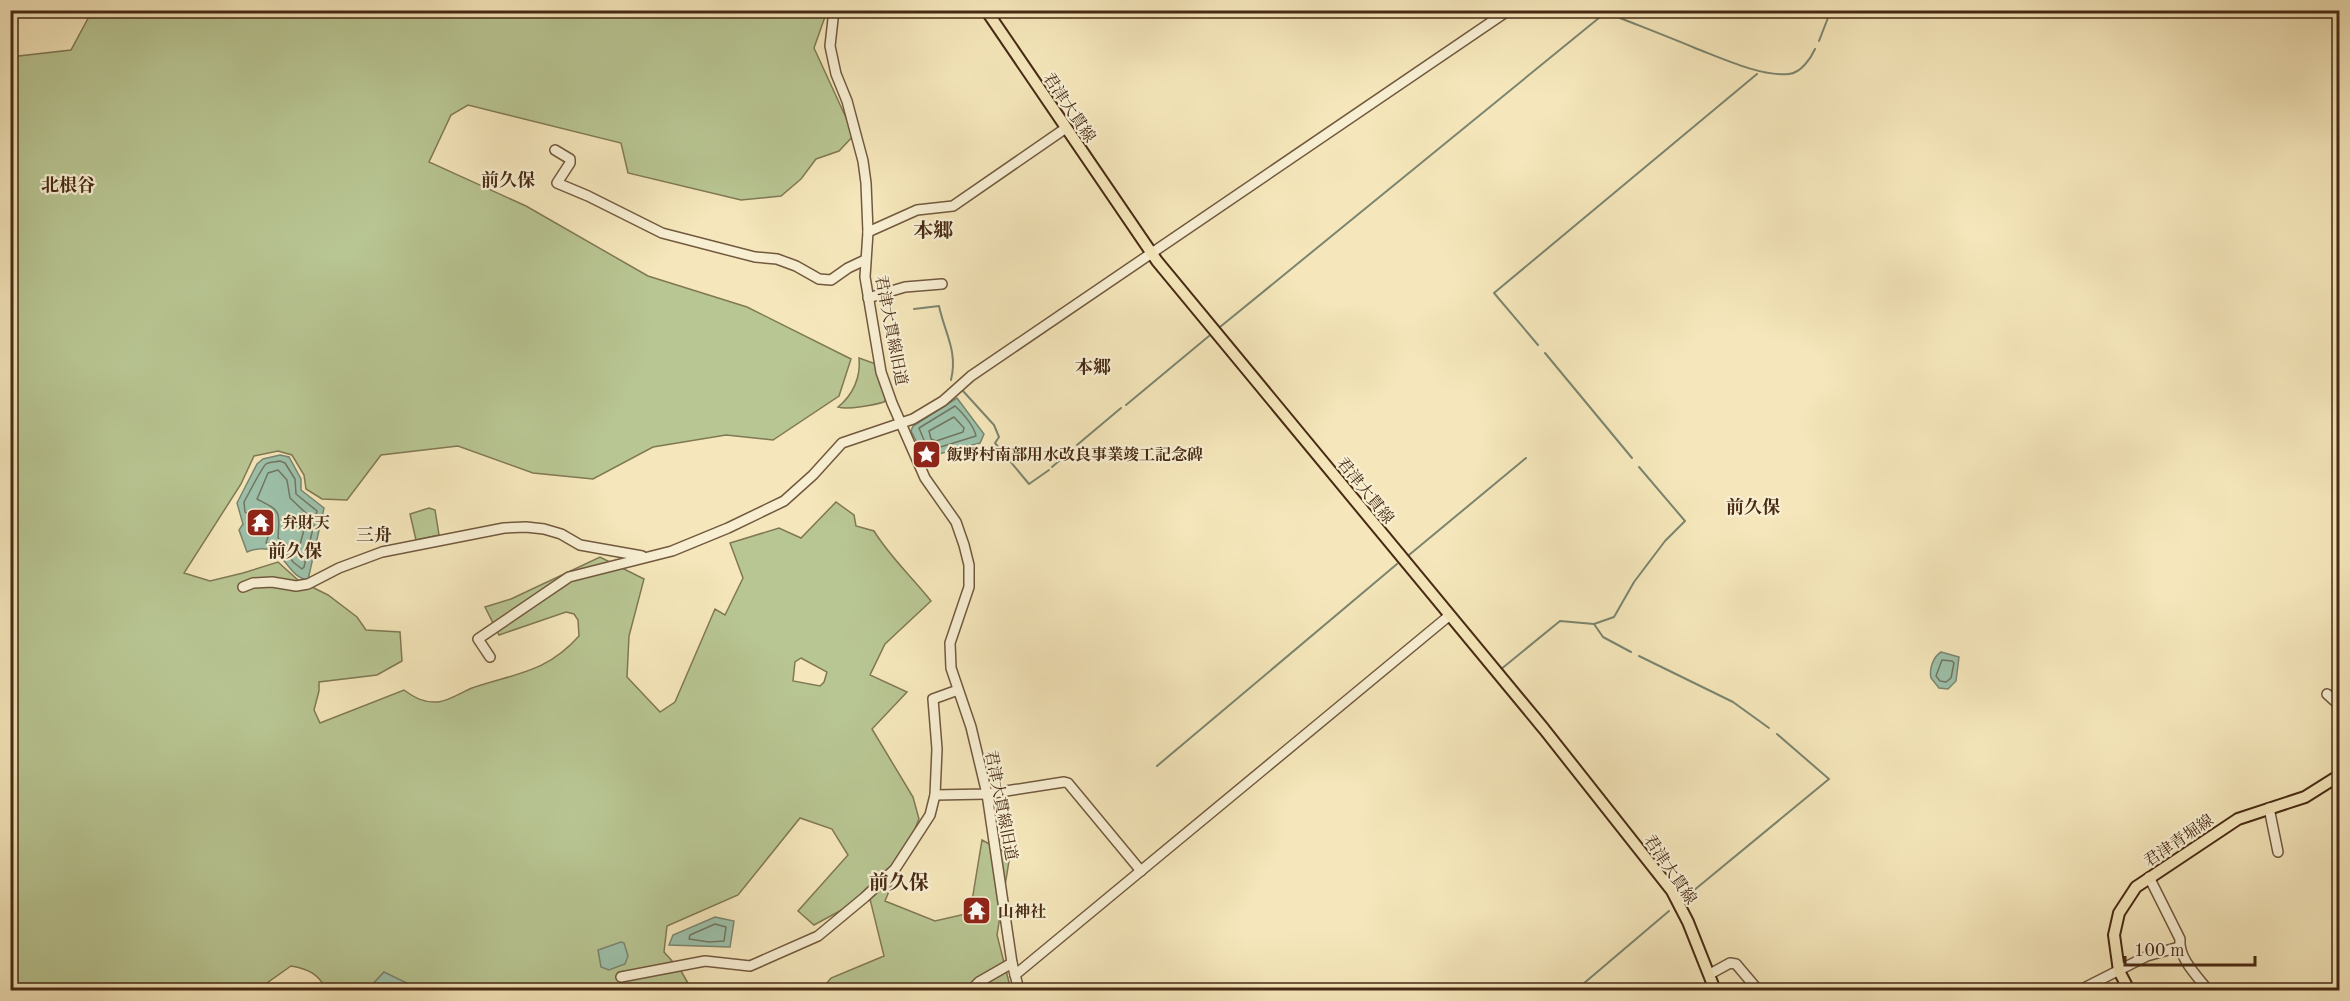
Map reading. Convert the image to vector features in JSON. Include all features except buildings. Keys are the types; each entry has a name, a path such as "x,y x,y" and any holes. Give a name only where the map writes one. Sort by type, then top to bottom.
{"main road":[{"name":"君津大貫線","path":"986,10 1151,252 1580,773 1672,891 1688,922 1715,990"},
{"name":"君津青堀線","path":"2129,990 2119,971 2114,945 2115,924 2126,899 2136,887 2232,822 2305,797 2340,775"}],"street":[{"name":"君津大貫線旧道","path":"834,10 830,46 836,74 847,101 863,161 866,183 868,232 865,278 881,372 925,478 956,522 967,555 969,587 950,643 951,668 971,727 987,794 1012,963 1019,990"},
{"path":"490,657 478,639 569,577 672,551 767,510 796,492 842,442 901,423 943,401 971,376 1509,10"},
{"path":"868,232 917,210 953,206 1066,128"},
{"path":"555,150 570,159 570,163 557,183 662,233 756,257 777,259 796,266 819,279 831,280 865,260"},
{"path":"868,298 905,287 942,284"},
{"path":"243,587 272,582 296,586 308,584 339,568 382,552 504,528 544,529 561,534 580,545 644,557"},
{"path":"1016,975 1450,615"},
{"path":"621,977 705,961 750,966 818,936 836,922 895,869 930,815 935,795 936,749 933,699 958,690"},
{"path":"2327,694 2340,706"},
{"path":"935,795 987,794 1068,783 1141,871"},
{"path":"2269,808 2278,852"},
{"path":"2149,877 2180,939 2179,947 2185,959 2208,990"},
{"path":"2080,990 2147,956 2179,947"},
{"path":"971,990 979,982 1012,963"},
{"path":"1710,974 1730,963 1736,963 1758,990"}],"shaded area":[{"path":"92,11 827,11 814,48 854,135 839,151 816,159 801,179 781,196 741,200 628,173 621,143 468,105 451,115 429,162 526,206 648,276 747,307 851,359 839,396 773,440 726,435 653,447 593,479 533,473 458,446 381,455 347,500 322,499 306,489 304,475 292,455 278,451 254,456 241,484 184,573 210,581 278,562 298,580 328,595 357,617 366,630 400,632 402,661 377,675 319,682 314,710 320,723 404,690 424,701 442,701 472,688 530,670 555,658 579,636 578,620 574,614 566,612 499,635 485,607 511,599 600,557 644,579 629,636 627,677 660,712 675,702 715,609 725,615 743,578 730,543 779,528 801,538 836,502 854,515 856,526 874,531 931,601 885,644 870,675 907,692 872,729 913,797 919,819 885,901 935,921 970,913 982,840 1010,855 997,935 1011,990 821,990 831,978 884,956 869,895 814,925 798,911 848,855 832,829 800,818 738,895 667,926 664,952 681,971 692,990 418,990 415,987 405,990 327,990 312,973 291,966 267,983 270,990 11,990 10,57 71,50","holes":["801,658 827,672 820,686 793,681 795,662"]},
{"path":"859,358 876,364 886,399 884,402 868,406 838,407 855,385 859,372"},
{"path":"429,508 435,510 439,535 416,540 410,514"}],"water":[{"path":"957,398 984,434 980,443 929,456 926,451 922,452 911,431 913,426"},
{"path":"280,455 289,457 301,479 301,490 324,508 308,580 294,572 277,553 260,549 247,552 239,530 243,524 237,503 257,464 263,459","holes":["260,515 265,519 265,531 262,536 257,534 254,518"]},
{"path":"1941,652 1959,657 1956,681 1948,689 1939,688 1931,678 1932,664"},
{"path":"715,917 734,921 730,947 669,945 673,935"},
{"path":"624,943 628,956 625,964 609,970 601,967 598,950"},
{"path":"384,972 413,986 410,990 367,990"}],"waterway":[{"path":"1600,10 1729,61 1767,73 1789,74 1798,71 1805,65 1815,49"},
{"path":"1819,41 1831,10"},
{"path":"1220,327 1605,13"},
{"path":"1538,345 1494,293 1757,74"},
{"path":"914,309 939,306 952,351 951,380"},
{"path":"1126,405 1209,336"},
{"path":"1545,353 1632,458"},
{"path":"963,391 994,425 999,437 995,443 1029,484 1049,470"},
{"path":"1077,445 1121,408"},
{"path":"1052,467 1073,449"},
{"path":"1409,555 1526,458"},
{"path":"1631,652 1603,637 1594,624 1614,617 1634,582 1665,541 1685,521 1639,467"},
{"path":"1157,766 1397,564"},
{"path":"1500,670 1560,621 1594,624"},
{"path":"1639,656 1733,702 1769,728"},
{"path":"1687,896 1829,779 1777,734"},
{"path":"1576,990 1669,911"}],"place":[{"name":"飯野村南部用水改良事業竣工記念碑","path":"926,454"},
{"name":"弁財天","path":"261,522"},
{"name":"山神社","path":"977,911"}],"district":[{"name":"前久保","path":"508,180"},
{"name":"北根谷","path":"68,185"},
{"name":"本郷","path":"933,230"},
{"name":"本郷","path":"1093,367"},
{"name":"前久保","path":"1753,507"},
{"name":"三舟","path":"374,535"},
{"name":"前久保","path":"295,551"},
{"name":"前久保","path":"899,882"}]}
